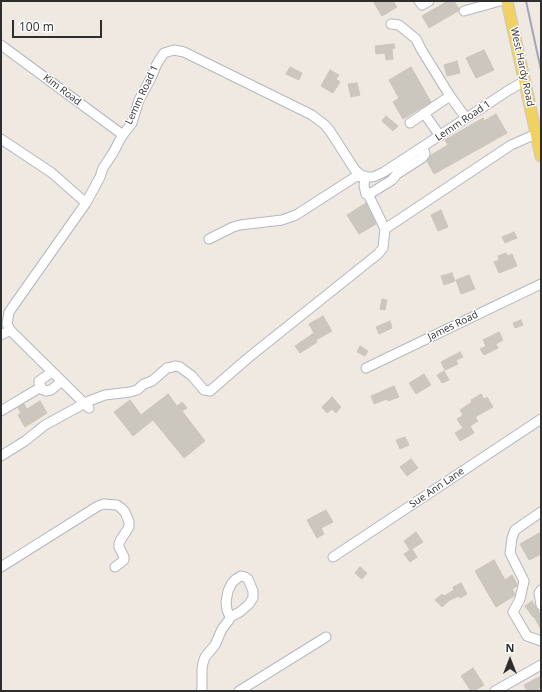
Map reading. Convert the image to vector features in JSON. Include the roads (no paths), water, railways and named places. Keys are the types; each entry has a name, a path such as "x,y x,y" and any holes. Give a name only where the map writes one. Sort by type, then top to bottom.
{"main road":[{"name":"West Hardy Road","path":"507,1 541,156"}],"street":[{"path":"419,1 422,5 429,1"},
{"path":"464,11 500,1"},
{"path":"391,24 399,25 416,39 450,96 466,118"},
{"name":"Kim Road","path":"1,44 123,135"},
{"name":"Lemm Road 1","path":"10,330 4,315 9,312 86,203 100,177 103,168 132,123 138,100 164,53 179,50 296,106 319,119 330,131 355,170 363,176 373,177 384,172 525,81"},
{"path":"410,123 450,96"},
{"path":"424,113 440,136"},
{"path":"385,229 511,145 536,134"},
{"path":"1,140 52,173 86,203"},
{"path":"366,194 371,193 392,180 397,174 422,158 425,154 421,148"},
{"path":"1,456 45,426 87,406 89,401 105,395 137,390 144,384 152,381 166,368 175,366 180,367 192,376 204,390 210,391 253,354 378,254 382,248 385,229 369,196 366,194 363,176 355,177 296,215 282,220 240,225 209,239"},
{"name":"James Road","path":"366,368 541,284"},
{"path":"1,336 10,330 87,406"},
{"path":"52,372 38,383 43,390 51,390 62,381"},
{"path":"1,411 41,387"},
{"name":"Sue Ann Lane","path":"333,557 541,419"},
{"path":"1,567 98,506 104,504 117,505 125,512 129,522 129,527 118,547 124,557 124,560 115,567"},
{"path":"541,512 515,530 512,538 510,553 524,581 520,599 513,612 527,636 541,641"},
{"path":"541,590 539,593 541,605"},
{"path":"201,691 202,669 205,657 215,645 222,629 230,617"},
{"path":"239,691 326,637"},
{"path":"495,691 541,665"}],"railway":[{"path":"526,1 541,70"}]}
